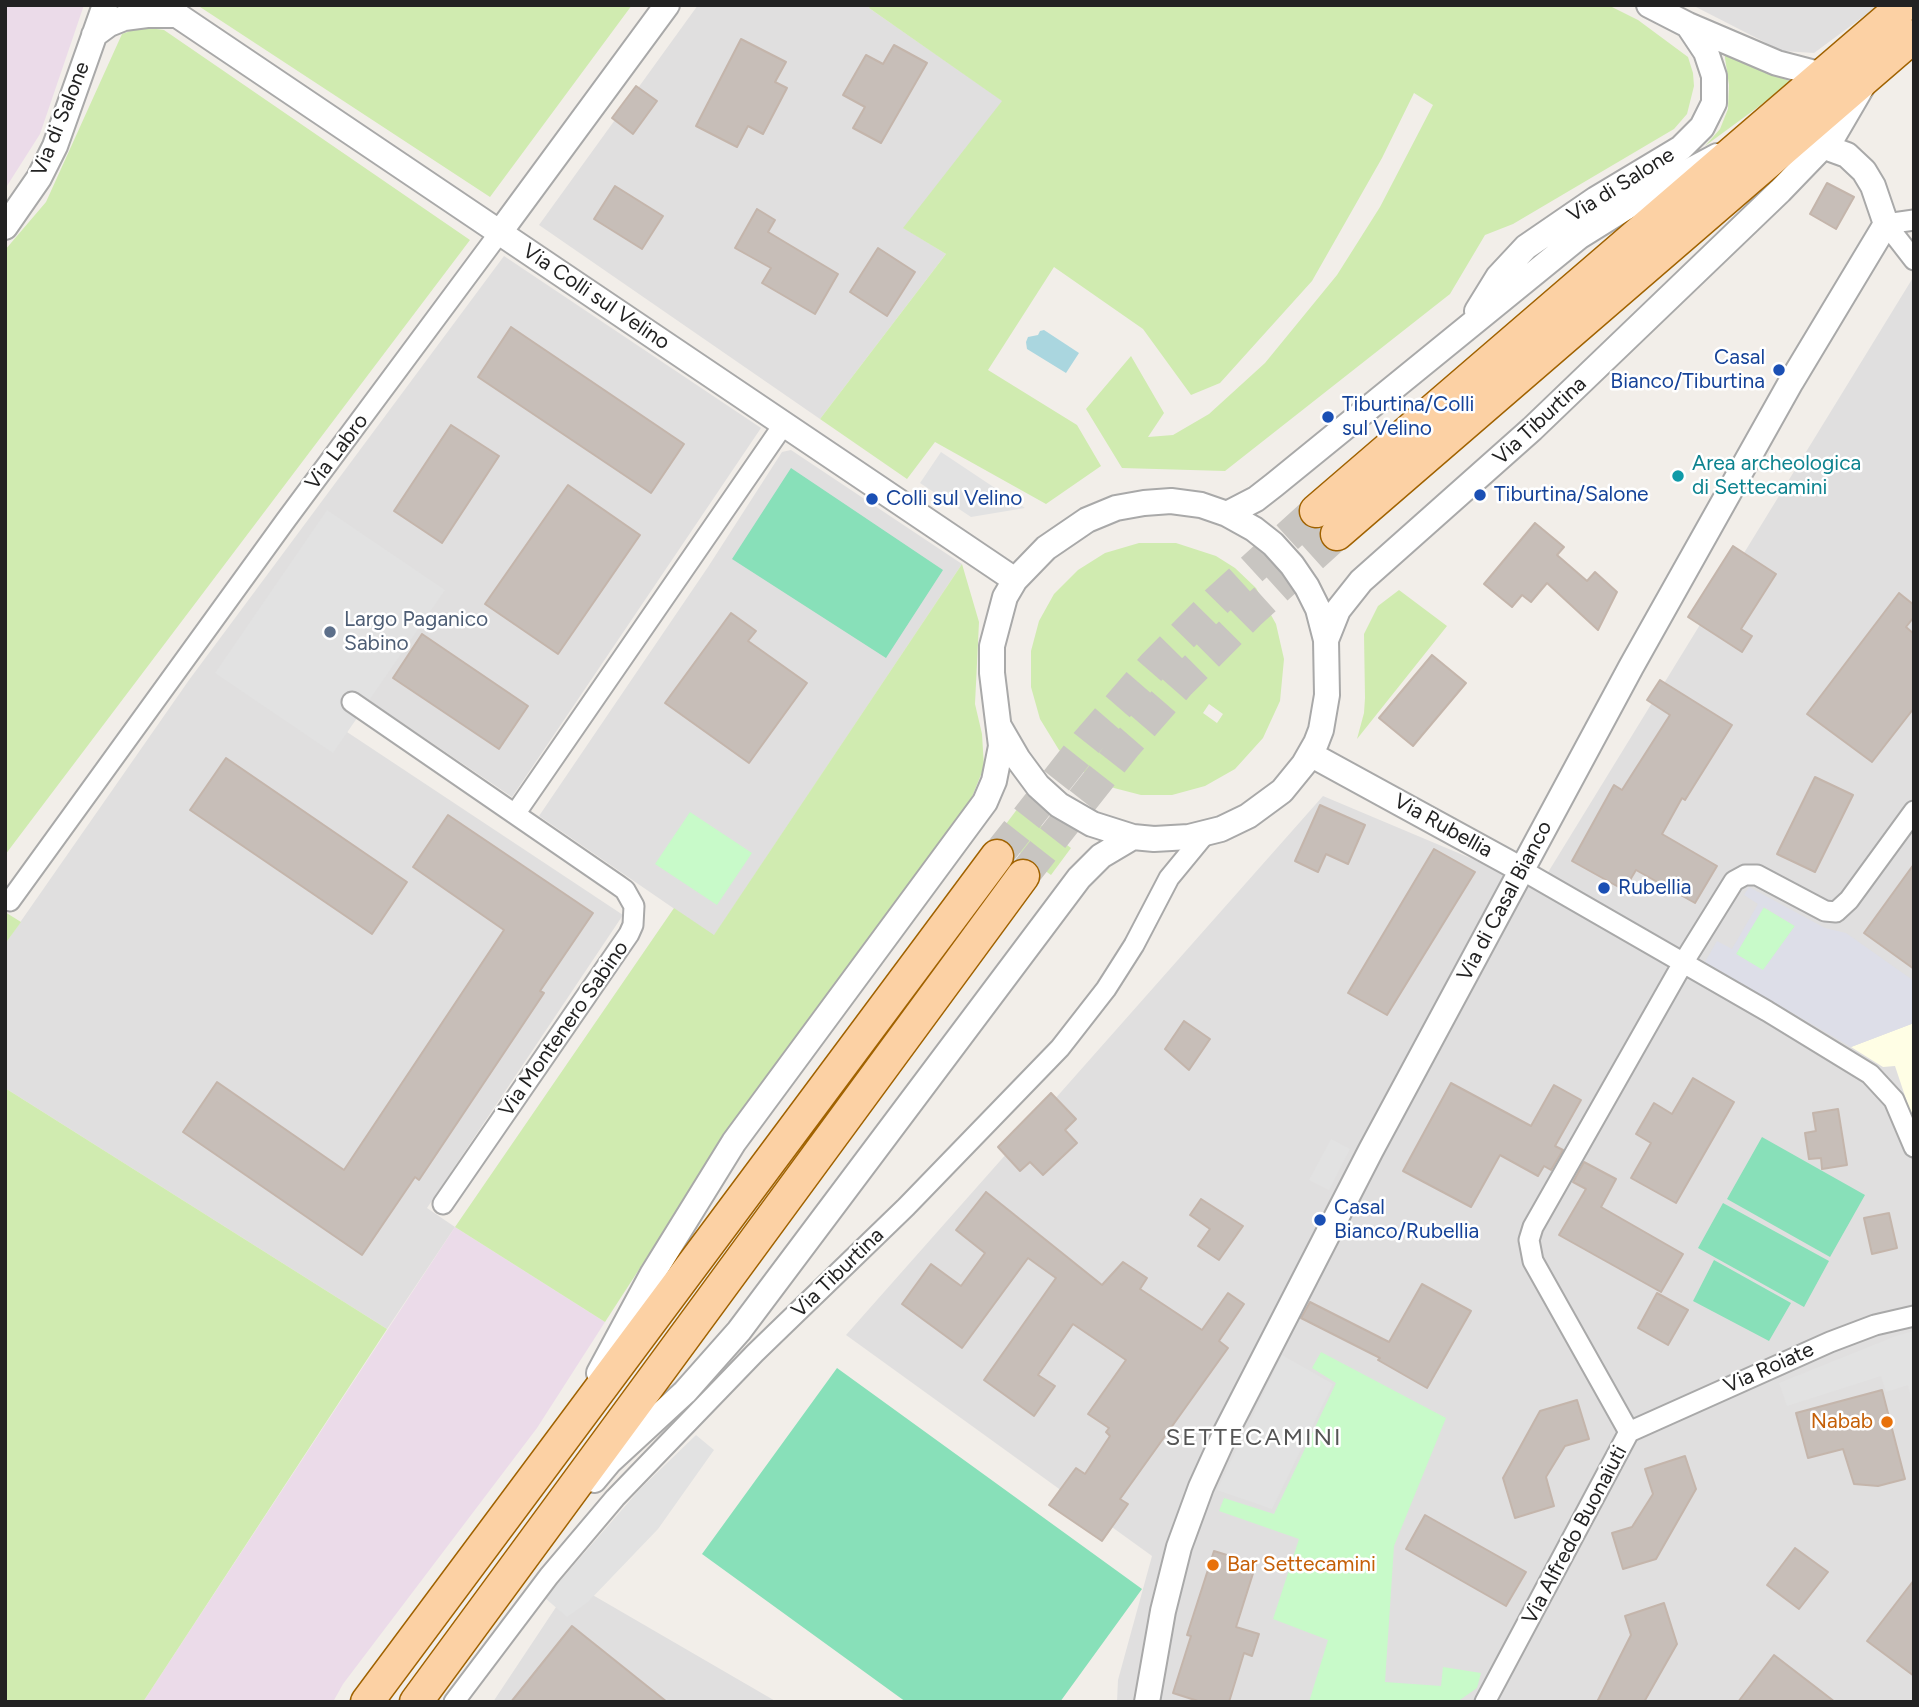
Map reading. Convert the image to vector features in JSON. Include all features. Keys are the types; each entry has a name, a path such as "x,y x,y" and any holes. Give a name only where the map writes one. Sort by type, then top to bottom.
{"main road":[{"name":"Via Tiburtina","path":"1904,5 1743,143 1327,523 1868,77 1914,36"},
{"name":"Via Tiburtina","path":"367,1702 997,856"},
{"name":"Via Tiburtina","path":"416,1702 1023,876"}],"street":[{"name":"Via di Salone","path":"5,227 39,178 55,146 105,5"},
{"name":"Via Labro","path":"10,901 279,529 667,5"},
{"path":"1649,5 1688,25 1777,63 1823,75"},
{"name":"Via Colli sul Velino","path":"94,35 109,24 124,19 173,10 1015,580"},
{"name":"Via di Salone","path":"1468,327 1497,277 1526,247 1576,211 1681,148 1702,127 1714,103 1714,76 1706,52 1688,25"},
{"name":"Via Tiburtina","path":"1326,640 1338,610 1361,581 1532,429 1825,147 1842,124 1868,77"},
{"name":"Via Tiburtina","path":"1227,514 1256,499 1274,485 1580,236 1688,170 1743,143"},
{"path":"1825,147 1847,155 1864,172 1886,224 1914,260"},
{"path":"1886,224 1914,219"},
{"name":"Via di Casal Bianco","path":"1151,1701 1170,1580 1188,1520 1215,1454 1371,1150 1631,667 1791,382 1886,224"},
{"path":"515,814 784,424"},
{"name":"Via Tiburtina","path":"568,1434 634,1305 726,1154 985,802 999,764 1000,728 992,673 992,646 1005,597 1015,580 1046,548 1087,520 1116,508 1171,502 1201,505 1227,514 1254,529 1273,544 1292,565 1318,609 1326,640 1327,695 1321,730 1298,773 1271,801 1236,822 1206,833 1176,839 1133,837 1092,824 1059,804 1028,774 1000,728"},
{"name":"Via Montenero Sabino","path":"352,702 625,890 634,906 634,925 443,1203"},
{"name":"Via Rubellia","path":"1310,754 1522,870 1767,1011 1877,1079 1894,1100 1914,1147"},
{"name":"Via Alfredo Buonaiuti","path":"1485,1702 1629,1432 1533,1261 1529,1240 1536,1220 1730,886 1745,875 1762,877 1825,911 1836,912 1845,905 1914,811"},
{"name":"Via Tiburtina","path":"454,1702 549,1576 615,1498 762,1346 906,1207 1060,1048 1106,989 1134,945 1169,878 1206,833"},
{"name":"Via Tiburtina","path":"473,1623 609,1462 685,1392 740,1331 1079,878 1101,856 1133,837"},
{"name":"Via Roiate","path":"1629,1432 1830,1342 1875,1325 1914,1317"}],"shaded area":[{"path":"5,5 84,5 40,134 5,189"},
{"path":"698,5 870,5 869,8 1003,101 904,228 946,254 820,419 539,225"},
{"path":"1692,5 1879,5 1814,53 1782,51"},
{"path":"504,256 761,428 512,797 367,699 344,730 623,915 427,1208 455,1227 387,1329 5,1088 5,944 189,680"},
{"path":"1914,276 1914,1702 1117,1702 1118,1680 1152,1556 846,1335 1323,796 1539,887"},
{"path":"791,450 962,564 714,936 539,816 708,567 782,452"},
{"path":"941,452 1025,508 971,517 920,483"},
{"name":"Largo Paganico Sabino","path":"327,510 445,590 333,753 215,673"},
{"path":"1749,887 1825,928 1846,933 1914,981 1914,1023 1851,1047 1705,962 1717,941 1732,949 1758,904 1744,895","holes":["1764,907 1795,926 1763,970 1736,954"]},
{"path":"1914,1023 1914,1123 1895,1066 1883,1067 1851,1047"},
{"path":"1331,1139 1350,1149 1329,1190 1309,1180"},
{"path":"455,1227 605,1322 537,1428 343,1684 333,1702 143,1702"},
{"path":"1914,1331 1914,1412 1908,1385 1886,1392 1881,1376 1787,1406 1779,1383"},
{"path":"1282,1355 1333,1384 1272,1509 1217,1490"},
{"path":"696,1435 714,1450 658,1529 588,1602 567,1617 545,1598 640,1489"},
{"path":"572,1583 777,1702 493,1702"}],"green space":[{"path":"197,5 632,5 490,197"},
{"path":"870,5 1608,5 1638,20 1688,57 1694,86 1687,114 1674,129 1513,224 1485,235 1450,294 1225,471 1122,468 1086,409 1131,356 1164,413 1148,437 1173,435 1209,414 1265,363 1337,275 1380,207 1433,105 1414,93 1382,158 1312,281 1220,383 1191,395 1143,329 1054,267 988,370 1077,425 1101,466 1046,504 935,442 907,479 820,419 946,254 903,228 1002,101 869,8"},
{"path":"141,27 164,30 470,240 5,855 5,250 46,202 122,34"},
{"path":"1724,51 1756,68 1792,82 1705,146 1720,129 1728,109 1729,85"},
{"path":"791,468 943,570 886,658 732,559"},
{"path":"1139,543 1176,543 1216,556 1235,568 1256,588 1276,624 1284,659 1280,701 1263,738 1235,769 1205,786 1172,795 1141,795 1114,788 1090,777 1059,750 1040,719 1031,687 1031,651 1039,621 1054,594 1078,570 1105,553","holes":["1209,704 1223,714 1217,723 1203,713"]},
{"path":"962,564 979,622 975,704 982,734 984,767 968,807 719,1146 605,1322 455,1227 674,908 714,935"},
{"path":"1399,590 1447,626 1357,739 1365,698 1364,634 1378,606"},
{"path":"1018,808 1071,848 1051,875 997,836"},
{"path":"690,812 752,853 717,905 655,864"},
{"path":"1763,907 1795,926 1763,971 1736,954"},
{"path":"5,912 21,922 5,944"},
{"path":"5,1088 387,1329 143,1702 5,1702"},
{"path":"1762,1137 1865,1195 1830,1257 1727,1199"},
{"path":"1723,1203 1829,1261 1804,1307 1698,1248"},
{"path":"1714,1260 1791,1303 1769,1341 1693,1301"},
{"path":"1321,1352 1446,1418 1394,1546 1385,1682 1441,1686 1443,1667 1481,1673 1477,1688 1457,1702 1309,1702 1328,1640 1273,1619 1299,1539 1219,1511 1224,1498 1274,1514 1336,1383 1312,1368"},
{"path":"837,1368 1142,1589 1060,1702 906,1702 702,1554"}],"water":[{"path":"1044,330 1079,353 1066,373 1027,349 1028,337 1038,335"}],"building":[{"path":"741,39 786,62 775,82 787,88 763,134 748,126 737,147 696,126"},
{"path":"894,45 927,63 881,143 853,128 865,107 843,95 866,55 883,64"},
{"path":"636,86 657,101 633,134 612,118"},
{"path":"1827,183 1854,197 1836,229 1810,214"},
{"path":"615,186 663,216 642,249 594,219"},
{"path":"757,209 775,220 768,232 838,274 815,314 762,283 771,268 735,248"},
{"path":"878,248 915,272 887,316 850,292"},
{"path":"511,327 684,444 651,493 478,377"},
{"path":"451,425 499,456 442,543 394,511"},
{"path":"568,485 640,535 558,654 485,604"},
{"path":"1535,523 1564,547 1557,555 1587,581 1595,572 1617,592 1598,630 1547,583 1531,602 1522,595 1512,607 1484,584"},
{"path":"1733,546 1776,574 1741,629 1752,636 1742,652 1688,617"},
{"path":"1899,593 1914,605 1914,617 1906,627 1914,634 1914,708 1872,762 1807,714"},
{"path":"731,613 756,631 748,641 807,683 749,763 665,703"},
{"path":"422,634 528,706 499,749 393,678"},
{"path":"1432,655 1466,683 1413,746 1379,718"},
{"path":"1660,680 1732,725 1685,800 1682,798 1662,834 1717,866 1695,903 1636,870 1624,890 1572,861 1614,785 1622,790 1670,715 1647,700"},
{"path":"226,758 407,882 372,934 190,810"},
{"path":"1815,777 1853,795 1815,872 1777,854"},
{"path":"1320,805 1365,825 1348,864 1326,854 1318,872 1295,861"},
{"path":"448,815 593,913 540,991 544,993 419,1180 415,1177 362,1255 183,1132 217,1082 344,1170 504,930 413,867"},
{"path":"1434,849 1475,872 1387,1015 1348,993"},
{"path":"1914,864 1914,969 1864,933"},
{"path":"1184,1021 1210,1039 1189,1070 1165,1049"},
{"path":"1693,1078 1734,1102 1676,1203 1631,1178 1651,1143 1636,1134 1654,1103 1672,1114"},
{"path":"1451,1083 1531,1126 1554,1085 1581,1100 1555,1146 1563,1150 1551,1170 1544,1166 1538,1176 1500,1155 1471,1207 1403,1171"},
{"path":"1051,1093 1076,1119 1065,1130 1077,1143 1043,1175 1030,1162 1020,1171 998,1147"},
{"path":"1838,1109 1847,1165 1822,1169 1821,1158 1809,1159 1805,1133 1816,1131 1813,1113"},
{"path":"1584,1162 1616,1179 1601,1207 1683,1254 1661,1292 1559,1235 1586,1189 1573,1182"},
{"path":"986,1192 1102,1285 1123,1262 1147,1278 1140,1289 1202,1330 1228,1293 1244,1304 1219,1341 1228,1348 1120,1499 1128,1504 1102,1541 1049,1505 1076,1468 1085,1474 1110,1436 1106,1432 1109,1428 1088,1414 1126,1360 1073,1324 1038,1375 1055,1386 1034,1416 984,1380 1056,1278 1028,1258 962,1348 902,1304 931,1264 961,1286 985,1253 956,1230"},
{"path":"1201,1199 1243,1226 1219,1260 1198,1246 1210,1229 1190,1215"},
{"path":"1889,1213 1897,1248 1872,1254 1864,1218"},
{"path":"1422,1284 1471,1311 1427,1388 1378,1360 1380,1358 1301,1318 1310,1302 1389,1342"},
{"path":"1657,1293 1688,1310 1668,1345 1638,1328"},
{"path":"1882,1390 1905,1479 1878,1486 1854,1484 1843,1449 1808,1458 1796,1413"},
{"path":"1577,1400 1589,1439 1565,1446 1546,1477 1554,1506 1515,1518 1503,1478 1540,1411"},
{"path":"1685,1456 1696,1489 1656,1559 1623,1569 1612,1533 1632,1527 1653,1494 1645,1469"},
{"path":"1425,1515 1526,1572 1506,1606 1406,1549"},
{"path":"1795,1548 1828,1572 1799,1609 1767,1585"},
{"path":"1214,1551 1256,1564 1236,1627 1259,1634 1252,1656 1244,1653 1229,1702 1201,1702 1173,1693 1191,1636 1187,1635"},
{"path":"1914,1580 1914,1676 1867,1641"},
{"path":"1664,1603 1677,1644 1644,1702 1597,1702 1631,1635 1625,1616"},
{"path":"572,1626 667,1702 511,1702"},
{"path":"1774,1655 1813,1685 1835,1702 1738,1702"}],"tunnel":[{"path":"997,856 1087,742 1153,666 1217,601 1316,511"},
{"path":"1023,876 1125,746 1179,684 1250,613 1337,534"}],"place":[{"name":"Casal Bianco/Tiburtina","path":"1779,370"},
{"name":"Tiburtina/Colli sul Velino","path":"1328,417"},
{"name":"Area archeologica di Settecamini","path":"1678,476"},
{"name":"Tiburtina/Salone","path":"1480,495"},
{"name":"Colli sul Velino","path":"872,499"},
{"name":"Largo Paganico Sabino","path":"330,632"},
{"name":"Rubellia","path":"1604,888"},
{"name":"Casal Bianco/Rubellia","path":"1320,1220"},
{"name":"Nabab","path":"1887,1422"},
{"name":"Bar Settecamini","path":"1213,1565"}],"district":[{"name":"SETTECAMINI","path":"1254,1438"}]}
